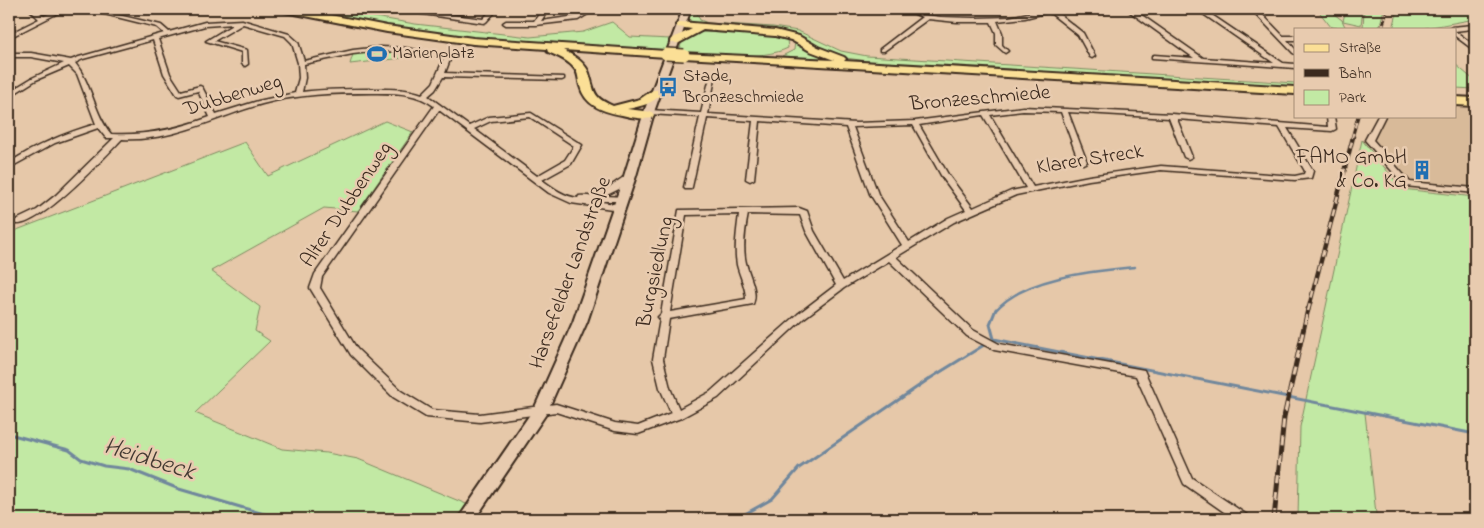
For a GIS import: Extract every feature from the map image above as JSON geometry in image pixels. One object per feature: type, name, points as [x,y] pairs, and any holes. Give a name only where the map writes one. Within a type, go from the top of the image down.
[{"type":"main road","points":[[285,9],[429,35],[536,46],[1294,91]]},
{"type":"main road","name":"Harsefelder Landstraße","points":[[466,519],[541,410],[580,322],[630,176],[649,112],[687,9]]},
{"type":"main road","points":[[680,27],[698,30],[728,30]]},
{"type":"main road","points":[[680,27],[766,32],[796,38],[830,56],[880,67]]},
{"type":"main road","points":[[675,40],[684,34],[698,30]]},
{"type":"main road","points":[[726,58],[769,55],[788,50],[791,42],[785,36]]},
{"type":"main road","points":[[536,46],[564,55],[572,60],[582,72],[589,95],[603,105],[618,111],[649,112]]},
{"type":"main road","points":[[582,72],[585,66],[595,58],[624,51]]},
{"type":"main road","points":[[622,108],[644,102],[657,92]]},
{"type":"main road","points":[[1456,101],[1475,102]]},
{"type":"main road","points":[[603,105],[649,112]]},
{"type":"street","points":[[32,9],[42,18]]},
{"type":"street","points":[[9,36],[42,18],[64,9]]},
{"type":"street","points":[[87,9],[159,26],[168,34]]},
{"type":"street","points":[[415,9],[416,11],[484,21],[495,9]]},
{"type":"street","points":[[456,17],[462,9]]},
{"type":"street","points":[[536,23],[546,9]]},
{"type":"street","points":[[506,23],[536,23],[578,18],[593,9]]},
{"type":"street","points":[[906,9],[926,17],[951,20],[993,20],[1051,9],[1081,34],[1092,56]]},
{"type":"street","points":[[1129,9],[1200,60]]},
{"type":"street","points":[[1199,9],[1280,64]]},
{"type":"street","points":[[1254,9],[1294,51]]},
{"type":"street","points":[[882,50],[926,17]]},
{"type":"street","points":[[993,20],[999,34],[999,45],[1005,50]]},
{"type":"street","points":[[242,22],[209,40],[245,50],[245,64]]},
{"type":"street","points":[[9,95],[34,79],[70,62],[206,24],[242,22],[287,34],[294,42],[301,63],[302,78],[298,95]]},
{"type":"street","points":[[1456,29],[1474,28]]},
{"type":"street","points":[[1456,35],[1475,49]]},
{"type":"street","points":[[155,38],[167,74],[179,94],[200,88],[214,118]]},
{"type":"street","points":[[1282,38],[1294,38]]},
{"type":"street","points":[[301,63],[374,50],[404,50],[448,57],[441,75],[424,96]]},
{"type":"street","points":[[9,55],[31,55],[70,62],[80,74],[100,125],[109,136],[119,138]]},
{"type":"street","points":[[1154,57],[1294,66]]},
{"type":"street","points":[[441,75],[562,78]]},
{"type":"street","points":[[688,187],[712,78]]},
{"type":"street","name":"Dubbenweg","points":[[119,138],[139,138],[167,134],[261,102],[298,95],[341,90],[409,92],[424,96],[552,191],[565,197],[591,204],[620,203]]},
{"type":"street","name":"Alter Dubbenweg","points":[[438,106],[318,276],[315,288],[354,352],[397,394],[430,414],[480,418],[541,410]]},
{"type":"street","name":"Bronzeschmiede","points":[[649,112],[849,124],[914,123],[985,112],[1023,109],[1064,110],[1172,116],[1332,129],[1331,118]]},
{"type":"street","points":[[1064,110],[1083,162]]},
{"type":"street","points":[[985,112],[1030,189]]},
{"type":"street","points":[[470,129],[489,119],[531,115],[578,144],[568,162],[536,180]]},
{"type":"street","points":[[1172,116],[1188,157]]},
{"type":"street","points":[[1381,118],[1369,140],[1408,184],[1475,191]]},
{"type":"street","points":[[750,179],[757,119]]},
{"type":"street","points":[[914,123],[946,177],[971,212]]},
{"type":"street","points":[[849,124],[874,194],[907,246]]},
{"type":"street","points":[[9,166],[23,156],[59,138],[100,125]]},
{"type":"street","name":"Klarer Streck","points":[[541,410],[556,408],[615,427],[638,430],[677,414],[714,395],[801,316],[841,286],[907,246],[971,212],[1014,193],[1162,168],[1295,178],[1308,176],[1310,173],[1282,125]]},
{"type":"street","points":[[19,222],[40,212],[59,197],[119,138]]},
{"type":"street","points":[[594,198],[605,194],[630,176]]},
{"type":"street","name":"Dubbenweg","points":[[565,197],[594,198],[620,203]]},
{"type":"street","points":[[663,317],[750,302],[751,296],[742,267],[740,246],[744,211]]},
{"type":"street","name":"Burgsiedlung","points":[[677,414],[665,388],[658,359],[663,317],[682,212],[799,211],[804,213],[810,230],[841,286]]},
{"type":"street","points":[[890,257],[970,333],[998,347],[1140,373],[1188,481],[1243,519]]},
{"type":"shaded area","points":[[1456,106],[1475,108],[1475,186],[1413,184],[1372,141],[1385,118],[1456,118]]},
{"type":"green space","points":[[297,9],[328,9],[415,24],[530,37],[583,32],[612,22],[630,37],[670,39],[666,52],[515,43],[429,33]]},
{"type":"green space","points":[[1317,9],[1338,9],[1334,14],[1342,20],[1346,28],[1331,27]]},
{"type":"green space","points":[[1346,9],[1363,9],[1361,25],[1343,21]]},
{"type":"green space","points":[[1364,9],[1384,9],[1379,28],[1363,28]]},
{"type":"green space","points":[[1398,9],[1475,9],[1475,19],[1426,28],[1393,28]]},
{"type":"green space","points":[[691,11],[696,11],[700,20],[708,23],[773,27],[798,31],[841,51],[867,56],[1294,83],[1294,89],[891,64],[845,58],[820,50],[797,37],[691,23],[689,17]]},
{"type":"green space","points":[[702,32],[772,35],[787,40],[788,48],[777,52],[750,56],[678,53],[684,36]]},
{"type":"green space","points":[[795,41],[831,59],[782,56],[794,50]]},
{"type":"green space","points":[[401,51],[411,54],[403,58],[350,64],[353,54]]},
{"type":"green space","points":[[1456,65],[1475,81],[1475,89],[1456,88]]},
{"type":"green space","points":[[385,121],[413,132],[358,211],[324,208],[211,271],[260,307],[255,331],[270,341],[195,413],[282,449],[327,453],[358,459],[471,506],[459,519],[9,519],[9,233],[245,142],[268,176]]},
{"type":"green space","points":[[1362,140],[1402,189],[1475,197],[1475,434],[1365,413],[1376,514],[1388,519],[1298,519],[1300,427]]},
{"type":"waterway","points":[[995,311],[1023,290],[1041,283],[1080,274],[1135,267]]},
{"type":"waterway","points":[[995,311],[990,324],[994,339],[1475,434]]},
{"type":"waterway","points":[[736,519],[772,499],[799,468],[929,379],[984,345]]},
{"type":"waterway","name":"Heidbeck","points":[[9,434],[69,450],[81,459],[104,466],[129,469],[179,489],[281,519]]},
{"type":"railway","points":[[1382,28],[1387,9]]},
{"type":"railway","points":[[1352,138],[1357,118]]},
{"type":"railway","points":[[1308,311],[1353,137]]},
{"type":"railway","points":[[1274,519],[1284,417],[1308,309]]},
{"type":"place","name":"Marienplatz","points":[[377,54]]},
{"type":"place","name":"Stade, Bronzeschmiede","points":[[668,87]]},
{"type":"place","name":"FAMO GmbH & Co. KG","points":[[1422,170]]}]
